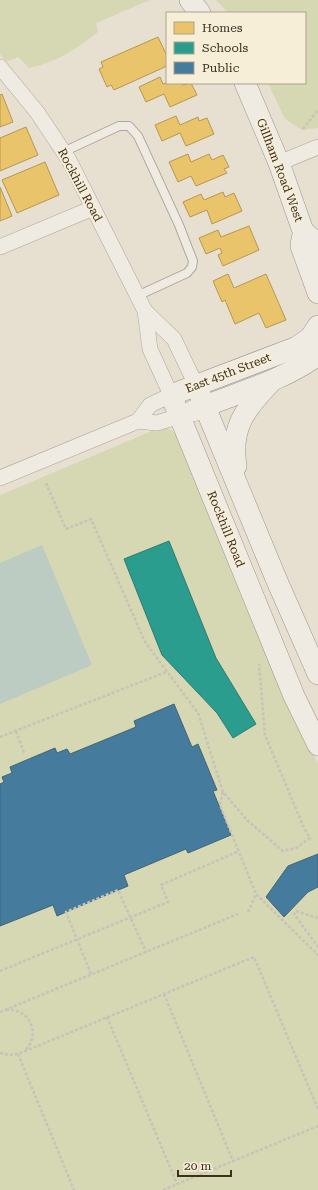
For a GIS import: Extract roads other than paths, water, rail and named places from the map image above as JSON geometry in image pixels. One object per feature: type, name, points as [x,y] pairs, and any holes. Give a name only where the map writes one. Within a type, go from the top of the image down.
[{"type":"main road","points":[[190,0],[199,12]]},
{"type":"main road","name":"Gillham Road West","points":[[246,84],[279,163],[303,230],[313,240],[318,254]]},
{"type":"main road","points":[[303,230],[301,246],[318,293]]},
{"type":"main road","name":"East 45th Street","points":[[171,395],[297,347],[310,338],[318,326]]},
{"type":"main road","points":[[238,484],[234,456],[235,432],[249,406],[273,380],[307,363],[318,355]]},
{"type":"main road","name":"East 45th Street","points":[[180,416],[273,380]]},
{"type":"main road","name":"Rockhill Road","points":[[196,385],[277,581],[318,674]]},
{"type":"main road","name":"Rockhill Road","points":[[171,395],[294,696],[318,745]]},
{"type":"street","name":"Rockhill Road","points":[[0,67],[36,112],[63,152],[145,311],[174,339],[196,385]]},
{"type":"street","points":[[279,163],[318,147]]},
{"type":"street","points":[[0,247],[93,208]]},
{"type":"street","name":"Rockhill Road","points":[[145,311],[150,349],[171,395]]},
{"type":"street","name":"East 45th Street","points":[[138,421],[150,405],[171,395]]},
{"type":"street","name":"East 45th Street","points":[[0,478],[138,421],[157,423],[180,416]]},
{"type":"lane","points":[[63,152],[119,126],[129,126],[138,136],[179,225],[193,261],[192,267],[187,273],[137,296]]}]
